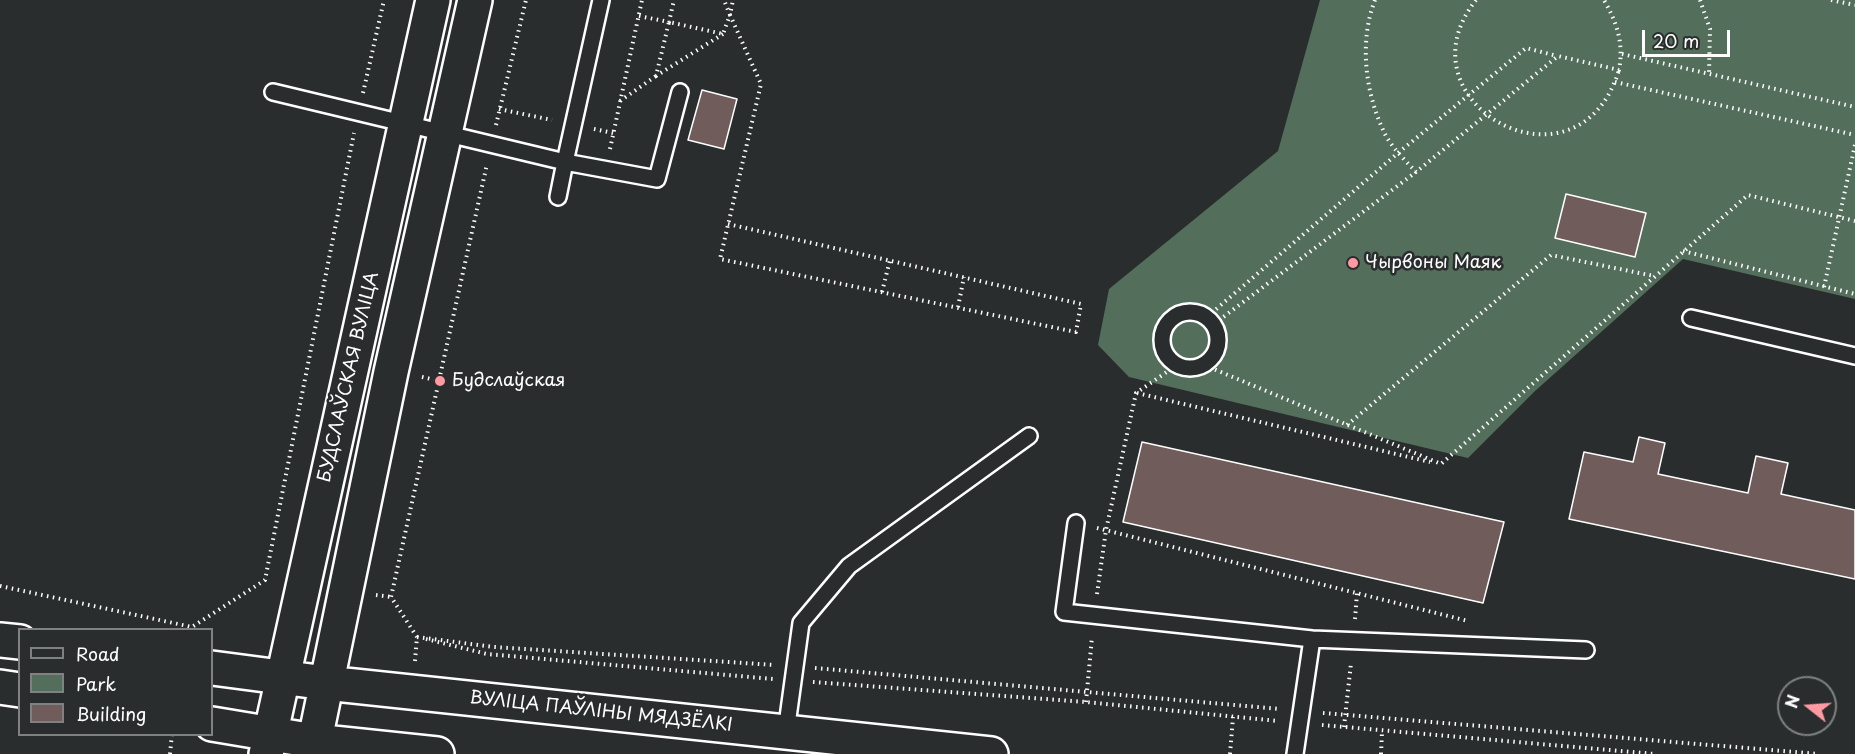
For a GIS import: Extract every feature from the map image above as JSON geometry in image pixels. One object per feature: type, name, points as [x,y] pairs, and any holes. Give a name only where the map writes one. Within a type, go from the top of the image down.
[{"type":"main road","name":"БУДСЛАЎСКАЯ ВУЛІЦА","points":[[268,744],[281,677],[433,0]]},
{"type":"main road","points":[[313,747],[444,132],[476,0]]},
{"type":"main road","points":[[0,640],[18,642]]},
{"type":"main road","name":"ВУЛІЦА ПАЎЛІНЫ МЯДЗЁЛКІ","points":[[213,668],[326,683],[991,754]]},
{"type":"main road","points":[[0,687],[18,690]]},
{"type":"main road","points":[[213,724],[268,744],[437,754]]},
{"type":"lane","points":[[558,196],[601,0]]},
{"type":"lane","points":[[273,92],[605,172],[657,179],[681,92]]},
{"type":"lane","points":[[1180,313],[1199,313],[1210,320],[1219,342],[1211,359],[1204,365],[1195,368],[1177,365],[1164,352],[1162,342],[1166,325],[1180,313]]},
{"type":"lane","points":[[1691,318],[1855,356]]},
{"type":"lane","points":[[786,732],[801,623],[849,566],[1029,436]]},
{"type":"lane","points":[[1076,523],[1064,612],[1312,639],[1586,650]]},
{"type":"lane","points":[[1295,754],[1312,639]]},
{"type":"path","points":[[0,586],[191,628],[265,580],[359,112],[384,0]]},
{"type":"path","points":[[413,691],[417,637],[391,597],[491,144],[526,0]]},
{"type":"path","points":[[605,172],[642,0]]},
{"type":"path","points":[[656,76],[674,0]]},
{"type":"path","points":[[724,0],[761,84],[728,224],[720,259],[1076,332],[1081,304],[728,224]]},
{"type":"path","points":[[620,101],[723,34],[733,0]]},
{"type":"path","points":[[1375,0],[1367,21],[1370,94],[1384,133],[1398,153],[1416,172]]},
{"type":"path","points":[[1476,0],[1466,12],[1456,59],[1458,78],[1468,96],[1485,115],[1504,126],[1552,134],[1578,127],[1593,116],[1615,82],[1622,54],[1618,24],[1604,0]]},
{"type":"path","points":[[1700,0],[1710,29],[1709,74]]},
{"type":"path","points":[[1831,0],[1855,5]]},
{"type":"path","points":[[639,16],[723,34]]},
{"type":"path","points":[[1210,320],[1398,153],[1526,48],[1618,70]]},
{"type":"path","points":[[1622,54],[1855,107]]},
{"type":"path","points":[[1210,320],[1416,172],[1558,56]]},
{"type":"path","points":[[1615,82],[1855,135]]},
{"type":"path","points":[[1824,287],[1855,145]]},
{"type":"path","points":[[1441,464],[1748,195],[1855,221]]},
{"type":"path","points":[[1683,251],[1855,294]]},
{"type":"path","points":[[1347,425],[1551,255],[1654,276]]},
{"type":"path","points":[[882,292],[890,260]]},
{"type":"path","points":[[958,307],[964,277]]},
{"type":"path","points":[[1086,702],[1094,616],[1106,530],[1136,393],[1177,365]]},
{"type":"path","points":[[1204,365],[1441,464]]},
{"type":"path","points":[[1136,393],[1441,464]]},
{"type":"path","points":[[1076,523],[1471,622]]},
{"type":"path","points":[[417,637],[487,654],[1086,692],[1301,717],[1819,754]]},
{"type":"path","points":[[417,637],[494,647],[793,673],[1233,717],[1301,717],[1382,732],[1655,754]]},
{"type":"path","points":[[1230,754],[1233,717]]},
{"type":"path","points":[[1381,754],[1382,732]]},
{"type":"path","points":[[170,754],[172,736]]},
{"type":"green space","points":[[1320,0],[1855,0],[1855,299],[1683,259],[1535,391],[1468,458],[1129,377],[1098,345],[1109,289],[1278,151]]},
{"type":"building","points":[[702,90],[737,99],[724,149],[688,140]]},
{"type":"building","points":[[1566,194],[1646,213],[1635,257],[1555,238]]},
{"type":"building","points":[[1639,437],[1665,443],[1658,474],[1748,493],[1756,456],[1788,463],[1781,494],[1855,510],[1855,579],[1569,519],[1584,452],[1633,462]]},
{"type":"building","points":[[1142,442],[1504,522],[1483,603],[1123,522]]},
{"type":"place","name":"Чырвоны Маяк","points":[[1353,263]]},
{"type":"place","name":"Будслаўская","points":[[440,381]]}]
